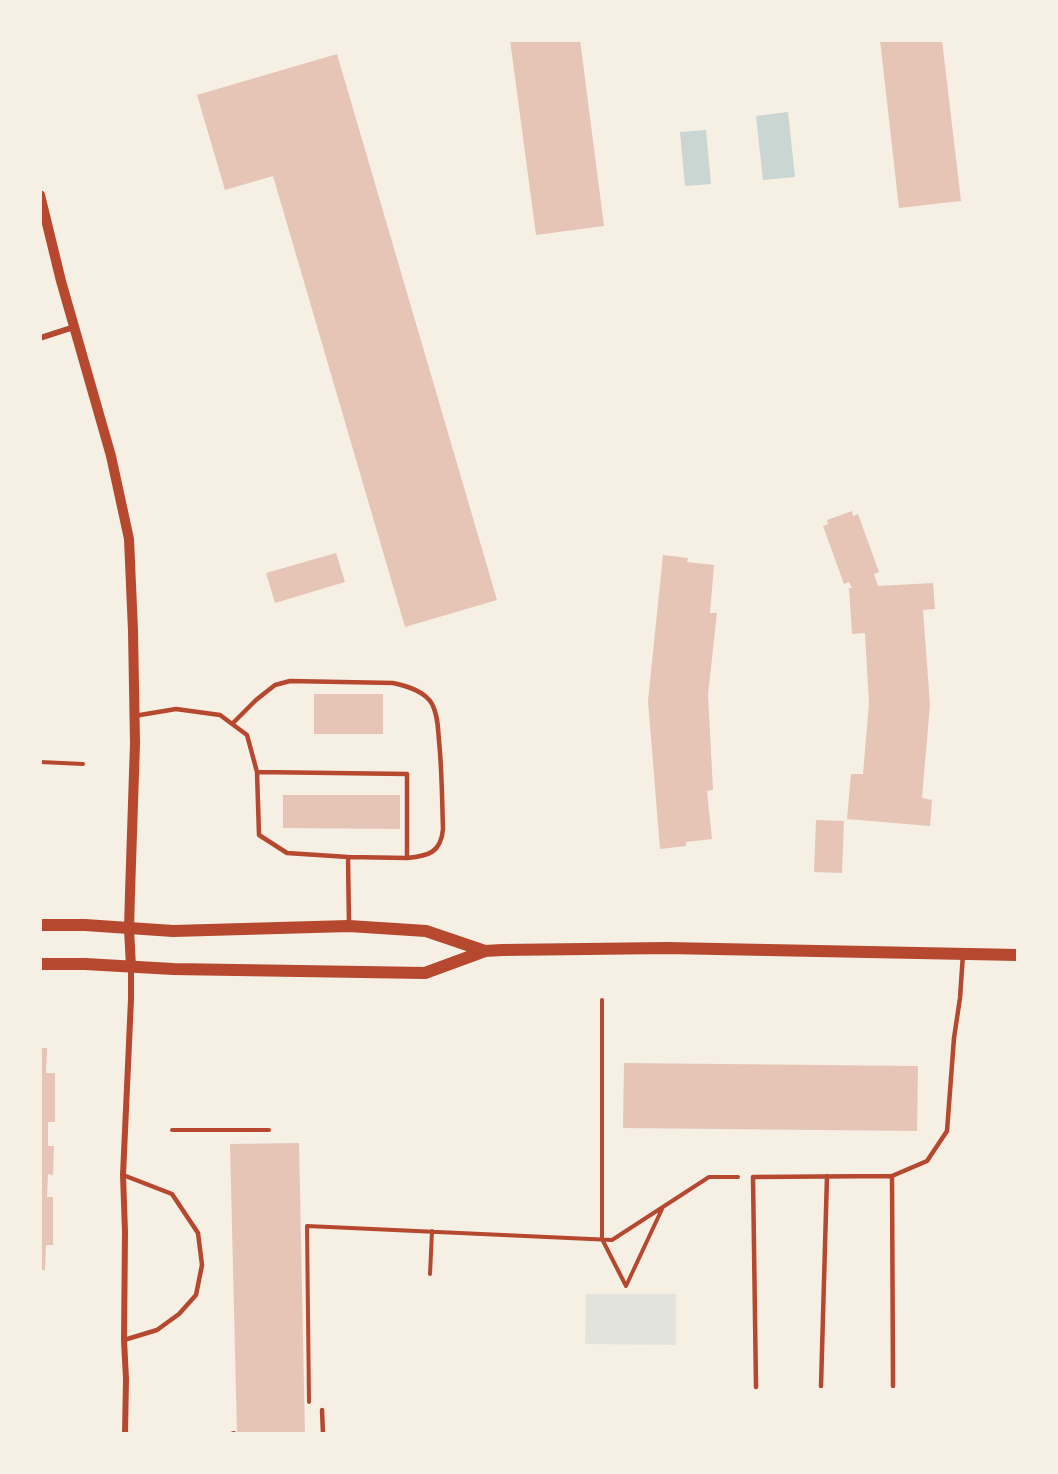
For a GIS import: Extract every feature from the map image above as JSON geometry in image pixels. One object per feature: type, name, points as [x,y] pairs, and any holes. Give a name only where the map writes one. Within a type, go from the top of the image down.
[{"type":"main road","points":[[40,925],[85,925],[173,931],[349,926],[426,931],[485,951]]},
{"type":"main road","points":[[40,964],[424,973],[485,951],[667,948],[1017,955]]},
{"type":"street","points":[[40,195],[61,281],[111,456],[129,539],[135,743],[129,928],[131,999],[123,1175],[125,1434]]},
{"type":"street","points":[[40,338],[74,327]]},
{"type":"lane","points":[[134,716],[176,709],[220,715],[231,724],[247,735],[257,771],[260,835],[287,854],[423,857],[440,844],[443,829],[438,724],[432,704],[421,693],[405,685],[393,683],[290,681],[275,685],[231,724]]},
{"type":"lane","points":[[257,771],[407,774],[407,858]]},
{"type":"lane","points":[[348,857],[349,926]]},
{"type":"lane","points":[[756,1387],[753,1177],[892,1176],[927,1161],[947,1131],[963,953]]},
{"type":"lane","points":[[123,1175],[172,1194],[198,1233],[202,1265],[196,1295],[179,1314],[157,1330],[124,1340]]},
{"type":"lane","points":[[821,1386],[826,1176]]},
{"type":"lane","points":[[892,1176],[893,1386]]},
{"type":"lane","points":[[322,1410],[323,1434]]},
{"type":"path","points":[[40,762],[83,764]]},
{"type":"path","points":[[602,1000],[602,1239],[626,1286],[663,1207]]},
{"type":"path","points":[[172,1131],[269,1130]]},
{"type":"path","points":[[309,1410],[307,1226],[612,1240],[709,1177],[753,1177]]},
{"type":"path","points":[[430,1274],[432,1231]]},
{"type":"shaded area","points":[[788,112],[795,177],[763,180],[756,116]]},
{"type":"shaded area","points":[[706,130],[711,184],[685,186],[680,132]]},
{"type":"shaded area","points":[[586,1294],[676,1294],[676,1345],[585,1344]]},
{"type":"building","points":[[510,40],[580,40],[604,226],[536,235]]},
{"type":"building","points":[[880,40],[942,40],[961,201],[899,208]]},
{"type":"building","points":[[337,54],[497,600],[405,627],[273,176],[225,190],[197,95]]},
{"type":"building","points":[[852,511],[853,516],[858,514],[879,572],[874,574],[878,586],[933,583],[935,609],[923,610],[930,705],[922,798],[932,800],[930,826],[847,819],[851,774],[863,774],[869,703],[865,633],[852,634],[849,588],[852,588],[849,582],[844,584],[823,526],[828,524],[827,520]]},
{"type":"building","points":[[336,553],[345,582],[275,603],[266,573]]},
{"type":"building","points":[[663,555],[688,558],[687,562],[714,565],[710,613],[717,613],[708,695],[713,790],[707,791],[712,839],[686,842],[686,846],[660,849],[648,701]]},
{"type":"building","points":[[314,694],[383,694],[383,734],[314,734]]},
{"type":"building","points":[[283,795],[400,795],[400,829],[283,828]]},
{"type":"building","points":[[816,820],[844,821],[842,873],[814,872]]},
{"type":"building","points":[[40,1048],[47,1048],[46,1073],[55,1073],[55,1122],[48,1122],[48,1146],[54,1146],[53,1175],[48,1174],[47,1197],[53,1197],[53,1245],[46,1245],[45,1270],[40,1270]]},
{"type":"building","points":[[624,1063],[918,1066],[917,1131],[623,1128]]},
{"type":"building","points":[[299,1143],[305,1434],[237,1434],[230,1144]]}]
